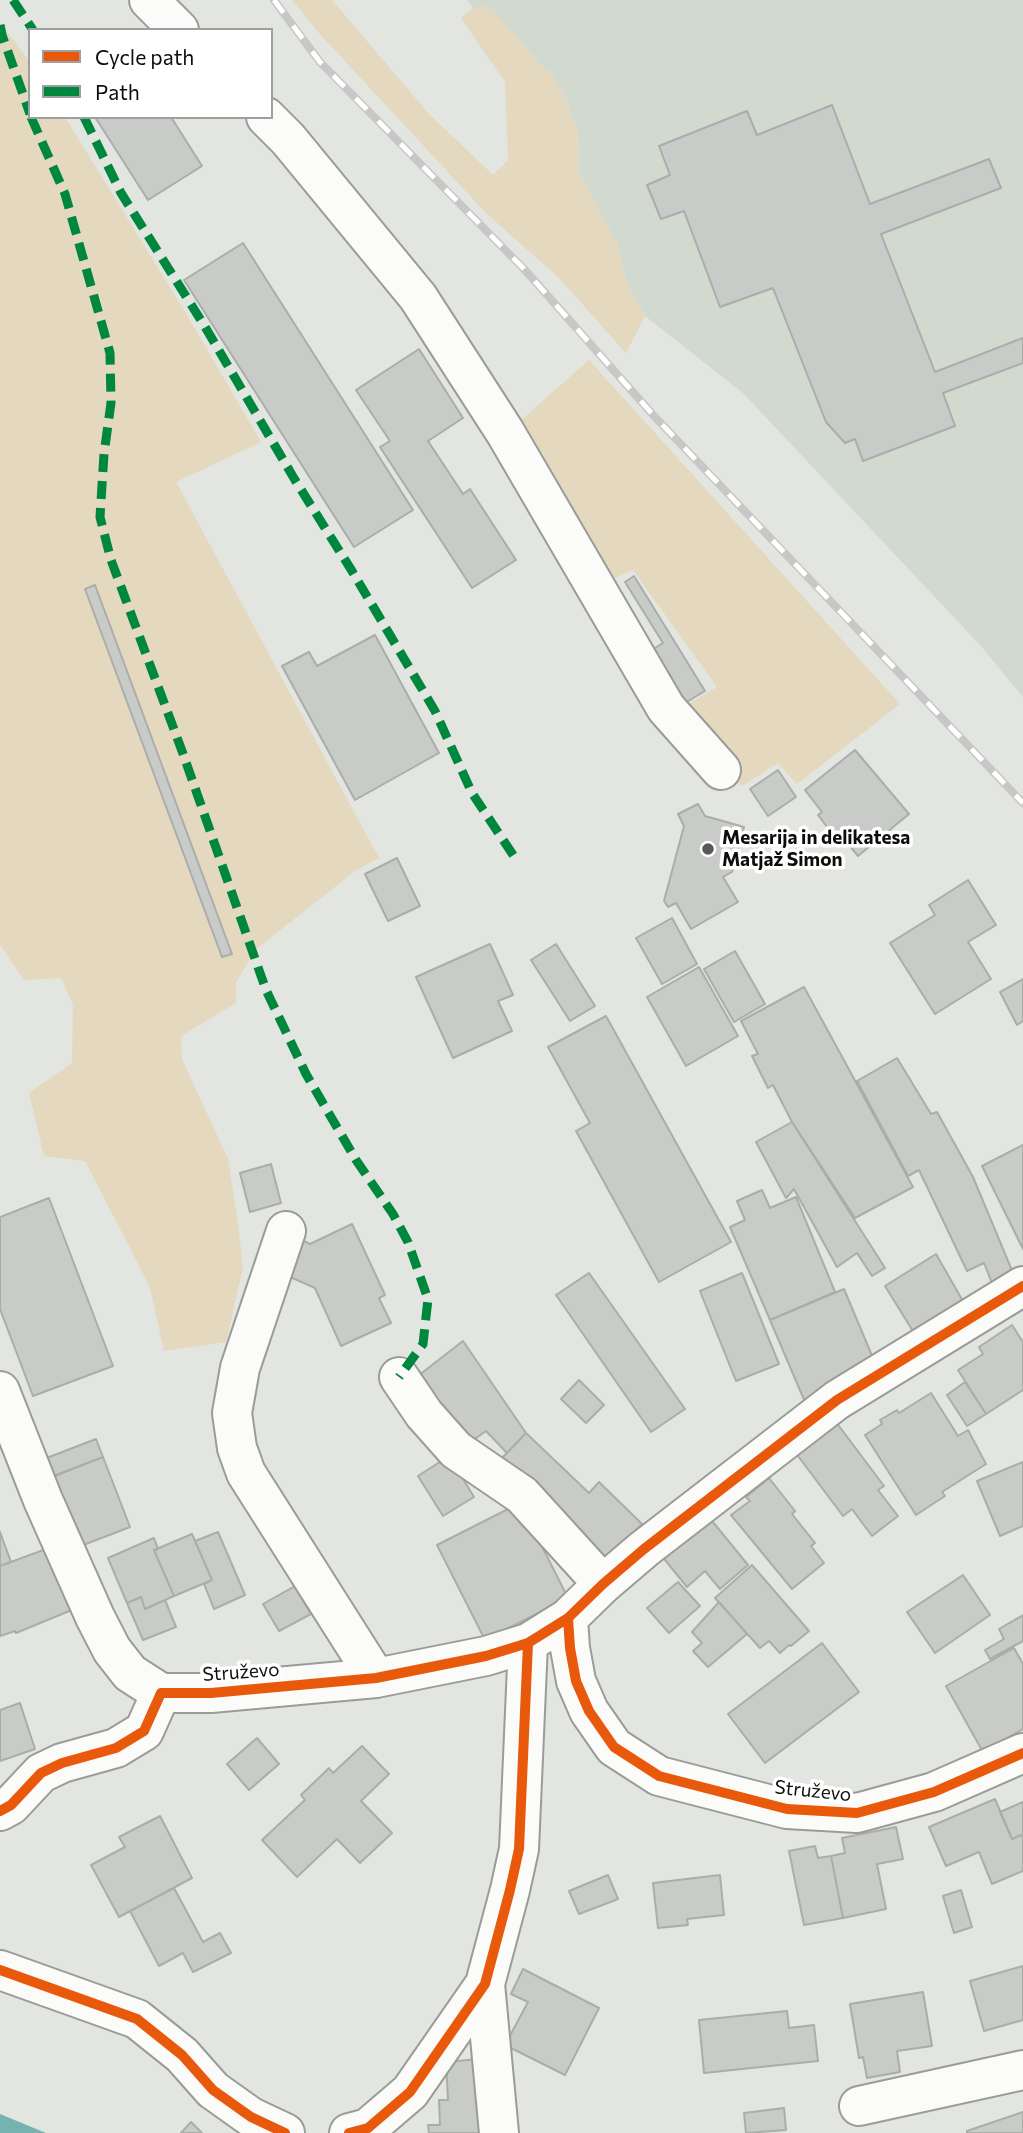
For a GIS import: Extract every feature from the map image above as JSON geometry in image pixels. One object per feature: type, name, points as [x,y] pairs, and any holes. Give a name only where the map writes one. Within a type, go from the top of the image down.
[{"type":"street","points":[[149,0],[177,28]]},
{"type":"street","points":[[268,119],[288,139],[418,297],[505,432],[666,708],[721,770]]},
{"type":"street","points":[[286,1231],[240,1367],[232,1413],[237,1448],[246,1473],[376,1678]]},
{"type":"street","name":"Struževo","points":[[162,1693],[211,1693],[376,1678],[486,1656],[528,1643],[568,1618],[644,1549],[837,1400],[1023,1286]]},
{"type":"street","points":[[399,1377],[424,1414],[456,1450],[522,1495],[603,1584]]},
{"type":"street","points":[[0,1391],[71,1563],[112,1650],[130,1673],[162,1693],[144,1731],[116,1748],[62,1763],[41,1773],[11,1805],[0,1811]]},
{"type":"street","name":"Struževo","points":[[568,1618],[576,1681],[589,1712],[614,1747],[659,1776],[787,1810],[858,1813],[934,1792],[1023,1753]]},
{"type":"street","points":[[349,2133],[368,2128],[410,2092],[485,1984],[519,1849],[528,1643]]},
{"type":"street","points":[[0,1970],[137,2019],[182,2055],[213,2090],[251,2117],[285,2133]]},
{"type":"street","points":[[485,1984],[499,2133]]},
{"type":"street","points":[[859,2106],[1023,2070]]},
{"type":"shaded area","points":[[292,0],[332,0],[429,114],[493,175],[508,160],[505,82],[461,18],[473,8],[490,7],[543,68],[551,72],[566,99],[578,135],[579,173],[617,244],[626,282],[645,316],[626,353],[559,278],[485,212],[318,32]]},
{"type":"shaded area","points":[[467,0],[1023,0],[1023,697],[980,645],[743,393],[645,316],[626,282],[617,244],[579,172],[578,135],[566,99],[551,72],[543,68],[490,7],[473,8]]},
{"type":"shaded area","points":[[0,26],[3,26],[28,59],[28,119],[66,119],[187,315],[261,442],[176,482],[379,858],[355,871],[255,950],[236,983],[236,1003],[181,1036],[182,1059],[228,1159],[238,1223],[243,1268],[226,1342],[164,1351],[150,1287],[85,1161],[44,1156],[29,1093],[72,1063],[73,1005],[61,978],[24,980],[0,945]]},
{"type":"shaded area","points":[[589,360],[900,704],[797,784],[778,763],[742,786],[677,711],[717,687],[633,570],[604,583],[511,429]]},
{"type":"water","points":[[0,2114],[46,2133],[0,2133]]},
{"type":"building","points":[[832,105],[870,204],[989,159],[1001,188],[881,234],[935,372],[1023,338],[1023,363],[943,393],[955,426],[863,461],[855,439],[845,443],[826,422],[773,288],[720,307],[684,211],[661,219],[647,185],[670,175],[659,146],[747,111],[757,135]]},
{"type":"building","points":[[96,119],[172,119],[202,166],[148,200]]},
{"type":"building","points":[[243,243],[413,510],[354,547],[184,280]]},
{"type":"building","points":[[419,349],[463,418],[428,441],[463,494],[470,489],[516,560],[472,588],[380,447],[390,441],[356,390]]},
{"type":"building","points":[[634,576],[705,691],[675,709],[642,656],[663,643],[625,582]]},
{"type":"building","points":[[95,585],[232,954],[222,957],[85,589]]},
{"type":"building","points":[[375,635],[439,753],[355,800],[282,666],[309,652],[317,666]]},
{"type":"building","points":[[855,750],[909,814],[858,856],[841,835],[837,840],[818,815],[822,812],[805,790]]},
{"type":"building","points":[[778,770],[796,797],[768,816],[750,789]]},
{"type":"building","name":"Mesarija in delikatesa Matjaž Simon","points":[[698,804],[705,816],[744,827],[732,872],[723,877],[738,902],[691,929],[676,903],[668,907],[664,901],[684,826],[678,814]]},
{"type":"building","points":[[397,858],[420,906],[388,921],[365,874]]},
{"type":"building","points":[[968,880],[996,925],[968,942],[991,979],[935,1014],[890,943],[935,915],[929,905]]},
{"type":"building","points":[[672,918],[697,964],[662,984],[636,938]]},
{"type":"building","points":[[490,944],[513,995],[498,1001],[512,1031],[453,1058],[416,977]]},
{"type":"building","points":[[556,944],[595,1006],[570,1021],[531,960]]},
{"type":"building","points":[[735,951],[765,1004],[734,1022],[704,969]]},
{"type":"building","points":[[699,967],[738,1036],[686,1066],[647,997]]},
{"type":"building","points":[[1023,979],[1023,1021],[1017,1025],[1000,992]]},
{"type":"building","points":[[804,987],[913,1187],[855,1218],[792,1122],[773,1085],[768,1088],[752,1056],[758,1054],[741,1021]]},
{"type":"building","points":[[606,1016],[731,1242],[659,1282],[576,1131],[590,1123],[548,1047]]},
{"type":"building","points":[[897,1058],[931,1114],[937,1112],[973,1177],[1013,1273],[992,1283],[984,1263],[967,1271],[919,1170],[908,1176],[857,1081]]},
{"type":"building","points":[[792,1122],[885,1268],[872,1276],[857,1253],[837,1267],[794,1189],[786,1198],[756,1142]]},
{"type":"building","points":[[1023,1145],[1023,1249],[982,1166]]},
{"type":"building","points":[[271,1164],[281,1203],[250,1212],[240,1173]]},
{"type":"building","points":[[762,1190],[770,1208],[796,1197],[835,1292],[770,1320],[730,1227],[745,1220],[737,1201]]},
{"type":"building","points":[[49,1198],[113,1366],[33,1396],[0,1309],[0,1217]]},
{"type":"building","points":[[352,1224],[385,1295],[379,1298],[391,1323],[341,1346],[315,1288],[279,1272],[296,1237],[310,1244]]},
{"type":"building","points":[[936,1254],[968,1310],[919,1341],[885,1286]]},
{"type":"building","points":[[589,1273],[685,1409],[651,1432],[556,1295]]},
{"type":"building","points":[[742,1273],[779,1364],[736,1381],[700,1291]]},
{"type":"building","points":[[844,1289],[878,1370],[805,1402],[770,1320]]},
{"type":"building","points":[[1012,1325],[1023,1342],[1023,1390],[986,1414],[958,1370],[983,1354],[979,1347]]},
{"type":"building","points":[[463,1341],[526,1433],[507,1453],[486,1431],[462,1448],[414,1379]]},
{"type":"building","points":[[579,1380],[604,1405],[586,1423],[561,1399]]},
{"type":"building","points":[[965,1382],[986,1414],[967,1426],[947,1395]]},
{"type":"building","points":[[931,1393],[958,1436],[968,1430],[986,1464],[942,1492],[945,1496],[916,1515],[865,1435],[882,1424],[880,1420],[897,1410],[899,1413]]},
{"type":"building","points":[[836,1422],[884,1486],[878,1490],[898,1516],[872,1536],[852,1509],[843,1516],[795,1452]]},
{"type":"building","points":[[526,1433],[589,1493],[599,1482],[642,1524],[603,1563],[500,1460]]},
{"type":"building","points":[[96,1439],[103,1457],[51,1477],[44,1459]]},
{"type":"building","points":[[449,1456],[474,1497],[443,1516],[418,1476]]},
{"type":"building","points":[[103,1457],[130,1527],[73,1549],[47,1479]]},
{"type":"building","points":[[1023,1462],[1023,1526],[1000,1536],[977,1481]]},
{"type":"building","points":[[769,1478],[795,1511],[792,1514],[815,1543],[811,1546],[824,1563],[792,1589],[731,1515],[750,1501],[746,1497]]},
{"type":"building","points":[[520,1503],[568,1598],[485,1640],[437,1545]]},
{"type":"building","points":[[708,1516],[748,1565],[720,1589],[705,1571],[687,1587],[661,1555]]},
{"type":"building","points":[[0,1532],[11,1562],[0,1566]]},
{"type":"building","points":[[218,1532],[245,1595],[214,1609],[204,1584],[212,1580],[195,1541]]},
{"type":"building","points":[[192,1534],[212,1580],[174,1596],[154,1550]]},
{"type":"building","points":[[154,1538],[158,1549],[154,1550],[174,1596],[145,1609],[141,1597],[127,1603],[108,1558]]},
{"type":"building","points":[[54,1546],[79,1607],[16,1633],[15,1631],[0,1636],[0,1566]]},
{"type":"building","points":[[752,1565],[809,1631],[780,1653],[769,1641],[760,1648],[715,1598]]},
{"type":"building","points":[[963,1575],[990,1615],[935,1653],[907,1612]]},
{"type":"building","points":[[678,1582],[700,1606],[669,1633],[647,1608]]},
{"type":"building","points":[[295,1586],[311,1614],[279,1631],[263,1604]]},
{"type":"building","points":[[141,1597],[145,1609],[165,1600],[176,1627],[143,1640],[127,1603]]},
{"type":"building","points":[[719,1602],[747,1634],[708,1667],[693,1651],[702,1643],[692,1632]]},
{"type":"building","points":[[1023,1615],[1023,1641],[990,1659],[985,1650],[1004,1639],[999,1629]]},
{"type":"building","points":[[822,1643],[859,1692],[765,1763],[728,1714]]},
{"type":"building","points":[[1014,1648],[1023,1664],[1023,1729],[983,1752],[946,1686]]},
{"type":"building","points":[[20,1703],[35,1749],[0,1761],[0,1710]]},
{"type":"building","points":[[257,1738],[279,1764],[249,1790],[227,1764]]},
{"type":"building","points":[[362,1746],[389,1774],[361,1801],[392,1833],[360,1863],[337,1839],[297,1877],[262,1840],[305,1800],[301,1795],[329,1768],[333,1773]]},
{"type":"building","points":[[995,1799],[1012,1839],[1021,1835],[1023,1838],[1023,1871],[992,1884],[979,1852],[946,1866],[929,1827]]},
{"type":"building","points":[[1023,1802],[1023,1838],[1021,1835],[1012,1839],[1000,1812]]},
{"type":"building","points":[[160,1816],[192,1878],[119,1917],[91,1865],[125,1847],[119,1837]]},
{"type":"building","points":[[896,1827],[903,1859],[877,1864],[886,1909],[843,1918],[831,1856],[845,1853],[842,1838]]},
{"type":"building","points":[[815,1846],[818,1858],[831,1856],[843,1918],[804,1925],[789,1851]]},
{"type":"building","points":[[608,1875],[618,1899],[579,1914],[569,1891]]},
{"type":"building","points":[[720,1875],[724,1915],[687,1919],[688,1925],[658,1928],[653,1883]]},
{"type":"building","points":[[174,1888],[203,1942],[220,1933],[231,1953],[193,1972],[183,1953],[159,1966],[130,1911]]},
{"type":"building","points":[[961,1890],[972,1927],[954,1933],[943,1896]]},
{"type":"building","points":[[1023,1966],[1023,2020],[984,2031],[970,1981]]},
{"type":"building","points":[[523,1969],[599,2008],[565,2075],[505,2045],[528,2002],[511,1994]]},
{"type":"building","points":[[923,1992],[932,2046],[897,2051],[900,2072],[867,2078],[863,2057],[859,2058],[850,2004]]},
{"type":"building","points":[[787,2011],[789,2028],[814,2025],[818,2061],[704,2073],[699,2020]]},
{"type":"building","points":[[479,2059],[484,2133],[429,2133],[428,2125],[440,2125],[439,2100],[448,2100],[446,2062]]},
{"type":"building","points":[[784,2108],[786,2130],[746,2133],[744,2113]]},
{"type":"building","points":[[1023,2112],[1023,2133],[967,2133],[967,2131]]},
{"type":"building","points":[[191,2122],[202,2133],[181,2133]]},
{"type":"railway","points":[[274,0],[320,62],[525,270],[654,416],[1023,803]]},
{"type":"marked path","points":[[13,0],[32,28]]},
{"type":"marked path","points":[[0,25],[28,108]]},
{"type":"marked path","points":[[32,119],[65,194],[110,353],[111,403],[100,517],[111,560],[266,990],[306,1074],[408,1242],[428,1299],[423,1344],[399,1377]]},
{"type":"marked path","points":[[85,119],[121,193],[204,325],[435,711],[472,793],[517,861]]},
{"type":"cycle path","points":[[349,2133],[368,2128],[410,2092],[485,1984],[519,1849],[528,1643],[568,1618],[644,1549],[837,1400],[1023,1286]]},
{"type":"cycle path","points":[[568,1618],[576,1681],[589,1711],[614,1747],[659,1776],[787,1809],[857,1813],[934,1792],[1023,1753]]},
{"type":"cycle path","points":[[0,1811],[11,1805],[41,1773],[62,1763],[116,1748],[144,1731],[161,1693],[211,1693],[376,1678],[486,1656],[528,1643]]},
{"type":"cycle path","points":[[0,1970],[137,2019],[182,2055],[213,2090],[251,2117],[285,2133]]},
{"type":"place","name":"Mesarija in delikatesa Matjaž Simon","points":[[708,849]]}]
